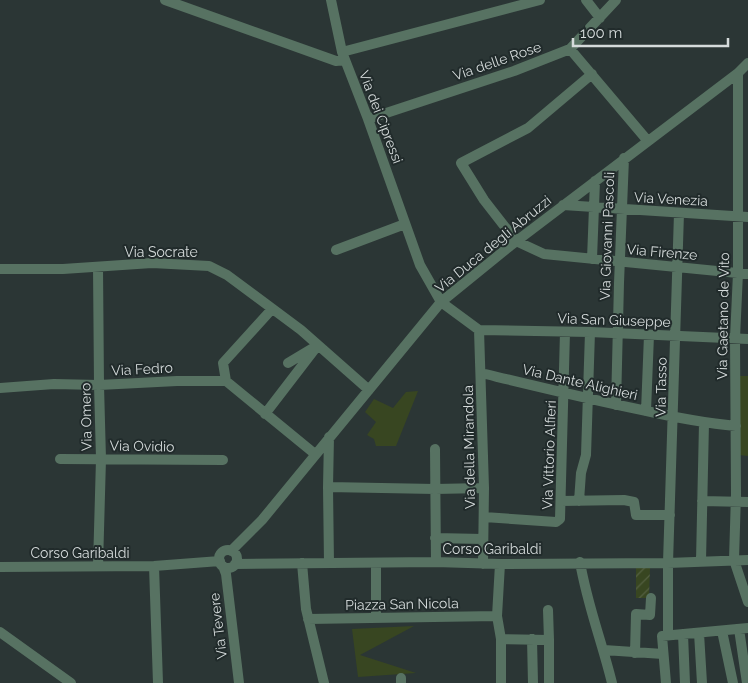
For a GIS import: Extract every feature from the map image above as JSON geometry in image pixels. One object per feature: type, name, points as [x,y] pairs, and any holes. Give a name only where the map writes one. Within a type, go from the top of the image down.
[{"type":"street","name":"Via dei Cipressi","points":[[166,0],[336,61],[343,56],[368,119],[420,264],[441,302]]},
{"type":"street","points":[[331,0],[343,56],[540,0]]},
{"type":"street","points":[[586,0],[600,18]]},
{"type":"street","name":"Via delle Rose","points":[[368,119],[514,71],[570,49],[616,0]]},
{"type":"street","points":[[570,49],[647,140]]},
{"type":"street","name":"Via Duca degli Abruzzi","points":[[231,551],[262,520],[441,302],[516,241],[738,73],[748,63]]},
{"type":"street","name":"Via Gaetano de Vito","points":[[734,560],[736,502],[735,338],[743,274],[738,73]]},
{"type":"street","points":[[516,241],[484,200],[461,163],[528,128],[592,74]]},
{"type":"street","name":"Via Giovanni Pascoli","points":[[616,405],[624,158]]},
{"type":"street","points":[[592,259],[595,181]]},
{"type":"street","name":"Via Venezia","points":[[563,205],[743,217]]},
{"type":"street","name":"Via Tasso","points":[[663,654],[662,636],[668,635],[668,562],[679,213]]},
{"type":"street","points":[[336,250],[405,224]]},
{"type":"street","name":"Via Firenze","points":[[516,241],[544,254],[743,274]]},
{"type":"street","name":"Via Socrate","points":[[0,269],[98,267],[152,263],[209,266],[227,276],[272,309],[318,345],[369,390]]},
{"type":"street","name":"Via Omero","points":[[98,267],[98,385],[101,459],[98,566]]},
{"type":"street","points":[[441,302],[479,330]]},
{"type":"street","points":[[272,309],[223,363],[226,381],[315,454]]},
{"type":"street","name":"Via San Giuseppe","points":[[479,330],[590,332],[748,339]]},
{"type":"street","name":"Via della Mirandola","points":[[479,330],[484,488],[483,564]]},
{"type":"street","name":"Via Vittorio Alfieri","points":[[484,517],[556,522],[560,519],[565,332]]},
{"type":"street","points":[[579,500],[581,473],[586,455],[590,332]]},
{"type":"street","points":[[646,411],[649,335]]},
{"type":"street","points":[[288,363],[318,345]]},
{"type":"street","points":[[265,414],[318,345]]},
{"type":"street","name":"Via Dante Alighieri","points":[[481,373],[616,405],[704,423],[736,426]]},
{"type":"street","name":"Via Fedro","points":[[0,388],[54,384],[98,385],[177,380],[226,381]]},
{"type":"street","points":[[701,561],[704,423]]},
{"type":"street","points":[[329,563],[328,487],[330,437]]},
{"type":"street","points":[[435,449],[436,562]]},
{"type":"street","name":"Via Ovidio","points":[[60,458],[223,460]]},
{"type":"street","points":[[328,487],[484,488]]},
{"type":"street","points":[[561,501],[624,500],[634,502],[636,515],[670,514]]},
{"type":"street","points":[[702,501],[748,502]]},
{"type":"street","points":[[435,538],[483,539]]},
{"type":"street","points":[[226,551],[231,551],[236,556],[235,564],[228,568],[221,564],[222,554],[226,551]]},
{"type":"street","points":[[734,560],[748,602]]},
{"type":"street","name":"Corso Garibaldi","points":[[235,564],[436,562],[500,564],[748,560]]},
{"type":"street","points":[[580,562],[592,616],[604,650],[612,683]]},
{"type":"street","points":[[302,563],[304,600],[324,683]]},
{"type":"street","points":[[376,563],[376,618]]},
{"type":"street","name":"Corso Garibaldi","points":[[0,567],[221,564]]},
{"type":"street","name":"Via Tevere","points":[[221,564],[226,574],[239,683]]},
{"type":"street","points":[[500,564],[497,616],[501,639],[501,683]]},
{"type":"street","points":[[154,566],[158,683]]},
{"type":"street","points":[[635,652],[636,614],[650,615],[651,598]]},
{"type":"street","points":[[548,610],[549,683]]},
{"type":"street","name":"Piazza San Nicola","points":[[308,619],[497,616]]},
{"type":"street","points":[[668,635],[744,628],[746,683]]},
{"type":"street","points":[[722,631],[733,683]]},
{"type":"street","points":[[0,632],[70,683]]},
{"type":"street","points":[[699,633],[702,683]]},
{"type":"street","points":[[682,634],[685,683]]},
{"type":"street","points":[[501,639],[549,640]]},
{"type":"street","points":[[532,639],[533,683]]},
{"type":"street","points":[[604,650],[663,654],[666,683]]},
{"type":"green space","points":[[739,376],[748,376],[748,456],[739,455]]},
{"type":"green space","points":[[418,391],[396,446],[376,446],[374,439],[367,435],[376,422],[365,412],[374,399],[393,408],[406,392]]},
{"type":"green space","points":[[636,568],[650,568],[649,598],[636,598]]},
{"type":"green space","points":[[414,626],[360,655],[416,673],[358,677],[352,629]]}]
